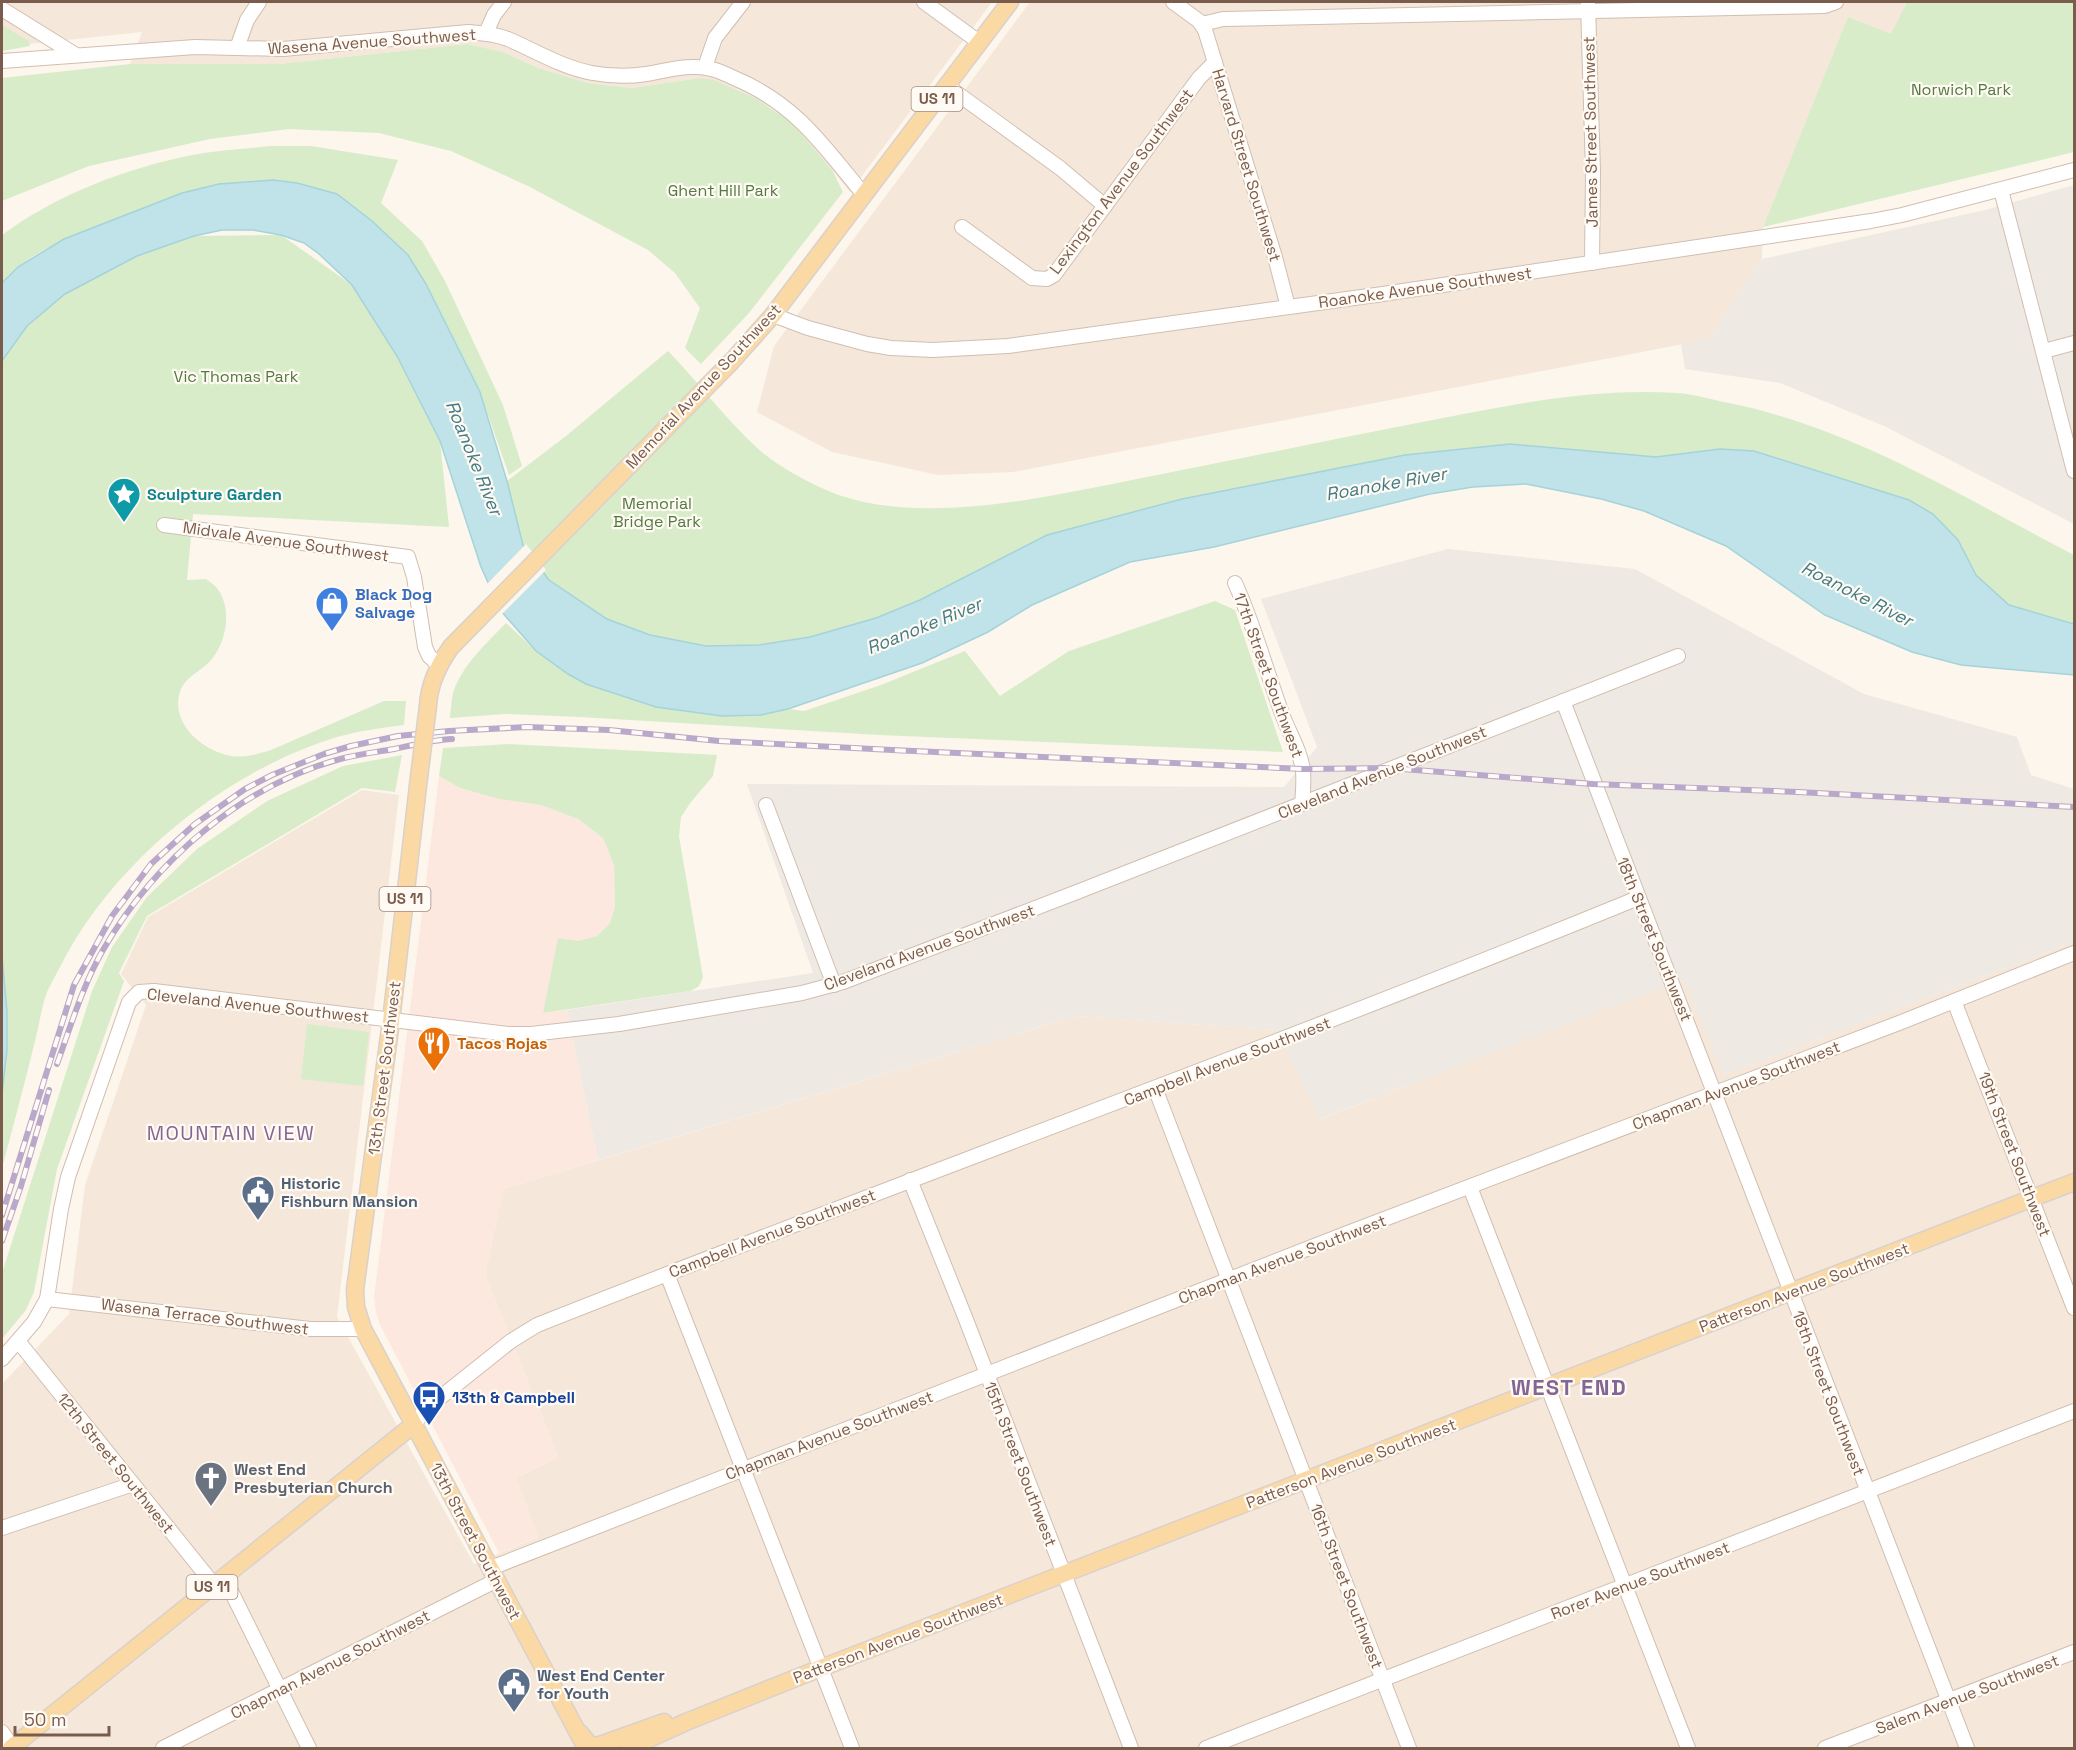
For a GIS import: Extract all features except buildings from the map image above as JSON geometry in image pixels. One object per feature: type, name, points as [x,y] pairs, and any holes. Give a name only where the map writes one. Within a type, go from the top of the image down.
[{"type":"main road","name":"Memorial Avenue Southwest","points":[[440,666],[451,647],[465,632],[732,361],[773,315],[1010,2]]},
{"type":"main road","name":"13th Street Southwest","points":[[440,666],[432,684],[428,706],[391,1021],[355,1290],[356,1307],[363,1329],[586,1749]]},
{"type":"main road","name":"Patterson Avenue Southwest","points":[[629,1749],[686,1722],[821,1668],[2074,1182]]},
{"type":"main road","name":"Campbell Avenue Southwest","points":[[12,1748],[413,1425]]},
{"type":"main road","points":[[574,1726],[589,1744],[597,1746],[660,1722],[686,1722]]},
{"type":"street","points":[[237,48],[247,20],[258,2]]},
{"type":"street","points":[[486,33],[494,15],[504,2]]},
{"type":"street","points":[[705,67],[715,38],[742,2]]},
{"type":"street","points":[[924,2],[979,42]]},
{"type":"street","points":[[1173,2],[1202,24],[1223,19],[1588,6],[1825,6],[1835,2]]},
{"type":"street","name":"James Street Southwest","points":[[1588,6],[1593,172],[1592,263]]},
{"type":"street","points":[[2,9],[76,55]]},
{"type":"street","name":"Harvard Street Southwest","points":[[1202,24],[1275,257],[1288,307]]},
{"type":"street","name":"Wasena Avenue Southwest","points":[[2,61],[174,48],[284,48],[468,32],[486,33],[506,38],[561,65],[594,74],[621,76],[705,67],[743,81],[792,111],[864,195]]},
{"type":"street","name":"Lexington Avenue Southwest","points":[[962,227],[1032,278],[1040,280],[1054,275],[1199,78],[1215,62]]},
{"type":"street","points":[[947,86],[1060,168],[1105,206]]},
{"type":"street","name":"Roanoke Avenue Southwest","points":[[773,315],[808,328],[867,344],[933,350],[1008,346],[1871,221],[2074,170]]},
{"type":"street","points":[[2001,190],[2074,471]]},
{"type":"street","points":[[2044,351],[2074,343]]},
{"type":"street","name":"Midvale Avenue Southwest","points":[[164,525],[408,558],[414,577],[425,647],[429,656],[440,666]]},
{"type":"street","name":"17th Street Southwest","points":[[1235,583],[1298,750],[1303,770],[1302,804]]},
{"type":"street","name":"Cleveland Avenue Southwest","points":[[47,1299],[60,1209],[68,1177],[129,1002],[139,992],[154,991],[469,1030],[531,1034],[625,1023],[802,993],[834,984],[1302,804],[1678,656]]},
{"type":"street","name":"18th Street Southwest","points":[[1563,701],[1967,1749]]},
{"type":"street","points":[[766,805],[834,984]]},
{"type":"street","name":"Campbell Avenue Southwest","points":[[413,1425],[427,1408],[520,1334],[537,1325],[1423,985],[1638,898]]},
{"type":"street","name":"Chapman Avenue Southwest","points":[[163,1749],[494,1574],[744,1468],[2074,953]]},
{"type":"street","name":"19th Street Southwest","points":[[1954,1001],[2074,1308]]},
{"type":"street","name":"16th Street Southwest","points":[[1155,1088],[1409,1749]]},
{"type":"street","name":"15th Street Southwest","points":[[910,1180],[1131,1749]]},
{"type":"street","points":[[1470,1187],[1688,1749]]},
{"type":"street","points":[[667,1274],[852,1749]]},
{"type":"street","points":[[2,1359],[42,1310],[47,1299]]},
{"type":"street","name":"Wasena Terrace Southwest","points":[[47,1299],[317,1329],[363,1329]]},
{"type":"street","name":"12th Street Southwest","points":[[18,1341],[133,1484],[219,1581],[279,1689],[309,1749]]},
{"type":"street","name":"Rorer Avenue Southwest","points":[[1206,1749],[2074,1411]]},
{"type":"street","points":[[2,1528],[133,1484]]},
{"type":"street","name":"Salem Avenue Southwest","points":[[1825,1749],[2074,1652]]},
{"type":"street","points":[[2,1732],[12,1748]]},
{"type":"shaded area","points":[[2,2],[992,2],[850,192],[804,137],[773,109],[738,90],[699,78],[632,88],[588,83],[538,68],[503,52],[467,44],[279,64],[130,64],[142,32],[2,47]]},
{"type":"shaded area","points":[[1030,2],[1907,2],[1892,35],[1848,18],[1763,227],[1762,259],[1710,339],[1013,472],[938,475],[832,452],[757,412],[774,346]]},
{"type":"shaded area","points":[[2074,185],[2074,524],[1884,426],[1780,383],[1685,369],[1681,344],[1710,339],[1762,259],[1985,210]]},
{"type":"shaded area","points":[[1448,549],[1635,569],[1864,694],[2017,737],[2031,775],[2074,789],[2074,942],[1723,1075],[1685,979],[1320,1119],[1277,1030],[1077,1016],[598,1160],[567,1010],[813,973],[747,784],[1284,787],[1317,747],[1261,599]]},
{"type":"shaded area","points":[[439,776],[460,788],[499,799],[541,805],[578,819],[603,838],[614,865],[615,906],[610,923],[597,936],[578,941],[543,1013],[567,1010],[598,1160],[503,1189],[485,1275],[558,1457],[516,1478],[538,1537],[499,1553],[380,1325],[374,1297]]},
{"type":"shaded area","points":[[362,790],[399,795],[337,1317],[474,1564],[538,1537],[516,1478],[558,1457],[485,1275],[503,1189],[1077,1016],[1277,1030],[1321,1119],[1685,978],[1723,1075],[2074,942],[2074,1748],[2,1748],[2,1384],[69,1314],[85,1185],[146,1005],[121,974],[148,917]]},
{"type":"green space","name":"Norwich Park","points":[[1907,2],[2074,2],[2074,152],[1763,227],[1848,17],[1891,34]]},
{"type":"green space","points":[[2,25],[29,41],[30,46],[2,51]]},
{"type":"green space","name":"Ghent Hill Park","points":[[467,44],[503,52],[538,68],[588,83],[632,88],[699,78],[714,80],[755,98],[788,120],[832,170],[843,192],[749,313],[701,364],[685,348],[700,308],[675,273],[648,250],[528,186],[451,151],[379,133],[289,129],[210,139],[89,166],[2,201],[2,78],[130,64],[279,64]]},
{"type":"green space","points":[[270,146],[311,146],[398,160],[381,203],[422,241],[445,281],[503,405],[522,466],[509,475],[480,392],[426,284],[219,184],[156,204],[71,237],[27,261],[2,283],[2,235],[23,220],[69,195],[117,176],[167,161],[211,152]]},
{"type":"green space","name":"Vic Thomas Park","points":[[281,235],[352,285],[397,356],[440,441],[449,527],[193,514],[187,580],[206,579],[215,586],[223,599],[226,627],[216,653],[182,687],[178,704],[180,715],[184,725],[200,742],[231,756],[251,755],[271,750],[384,701],[406,701],[404,725],[337,737],[295,752],[254,773],[214,797],[176,826],[141,857],[109,892],[82,929],[47,992],[2,1168],[2,1094],[7,1050],[7,1012],[2,956],[2,361],[27,326],[65,294],[137,256],[194,236]]},
{"type":"green space","name":"Memorial Bridge Park","points":[[668,351],[744,435],[779,465],[826,490],[861,501],[898,507],[978,506],[1018,501],[1541,400],[1643,392],[1696,396],[1775,414],[1864,447],[1949,488],[2074,555],[2074,624],[2009,605],[1976,575],[1958,540],[1933,514],[1909,500],[1754,451],[1720,449],[1656,457],[1510,444],[1405,455],[1182,499],[1047,535],[920,600],[876,618],[810,637],[759,645],[706,646],[650,635],[607,619],[549,580],[523,545],[507,481],[566,436]]},
{"type":"green space","points":[[1215,601],[1235,610],[1283,752],[879,735],[580,717],[505,714],[450,718],[454,690],[458,680],[477,654],[506,623],[536,651],[586,684],[656,707],[722,716],[761,715],[788,709],[804,711],[881,685],[965,651],[1000,696],[1069,651]]},
{"type":"green space","points":[[509,744],[717,755],[713,776],[681,817],[679,836],[703,977],[699,986],[691,991],[543,1013],[558,938],[578,941],[597,936],[610,923],[615,906],[614,865],[603,838],[578,819],[541,805],[499,799],[460,788],[439,776],[443,748]]},
{"type":"green space","points":[[402,755],[395,792],[362,788],[147,916],[119,973],[124,981],[57,1169],[34,1292],[26,1310],[2,1339],[2,1273],[92,991],[112,947],[147,897],[197,849],[267,801],[343,766]]},
{"type":"green space","points":[[307,1024],[369,1032],[363,1086],[301,1079]]},
{"type":"water","name":"Roanoke River","points":[[273,180],[297,183],[337,194],[372,221],[408,255],[426,284],[480,392],[507,481],[523,545],[549,580],[607,619],[650,635],[706,646],[759,645],[810,637],[876,618],[920,600],[1047,535],[1182,499],[1405,455],[1510,444],[1656,457],[1720,449],[1754,451],[1909,500],[1933,514],[1958,540],[1976,575],[2009,605],[2074,624],[2074,675],[1961,665],[1912,652],[1825,615],[1726,546],[1644,511],[1601,499],[1526,484],[1473,487],[1430,494],[1214,547],[1130,562],[1032,605],[988,632],[922,663],[788,709],[761,715],[722,716],[656,707],[586,684],[568,674],[536,651],[501,611],[481,567],[440,441],[397,356],[352,285],[304,243],[281,235],[253,230],[222,230],[194,236],[137,256],[65,294],[27,326],[2,361],[2,283],[18,267],[64,239],[182,193],[219,184]]},
{"type":"water","points":[[2,956],[7,1012],[7,1050],[2,1094]]},
{"type":"pier","points":[[526,544],[546,570],[501,615],[486,585]]},
{"type":"railway","points":[[2,1215],[74,985],[112,916],[151,864],[195,824],[245,789],[272,775],[324,754],[398,736],[527,727],[609,730],[719,741],[1303,769],[1390,768],[1593,784],[1798,792],[2074,807]]},
{"type":"railway","points":[[57,1064],[83,991],[103,950],[124,917],[148,886],[205,830],[237,806],[271,786],[307,770],[350,757],[452,739]]},
{"type":"railway","points":[[2,1241],[49,1090]]},
{"type":"place","name":"Sculpture Garden","points":[[124,523]]},
{"type":"place","name":"Black Dog Salvage","points":[[332,632]]},
{"type":"place","name":"Tacos Rojas","points":[[434,1072]]},
{"type":"place","name":"Historic Fishburn Mansion","points":[[258,1221]]},
{"type":"place","name":"13th & Campbell","points":[[429,1426]]},
{"type":"place","name":"West End Presbyterian Church","points":[[211,1507]]},
{"type":"place","name":"West End Center for Youth","points":[[514,1713]]},
{"type":"district","name":"MOUNTAIN VIEW","points":[[231,1133]]},
{"type":"district","name":"WEST END","points":[[1569,1387]]}]
